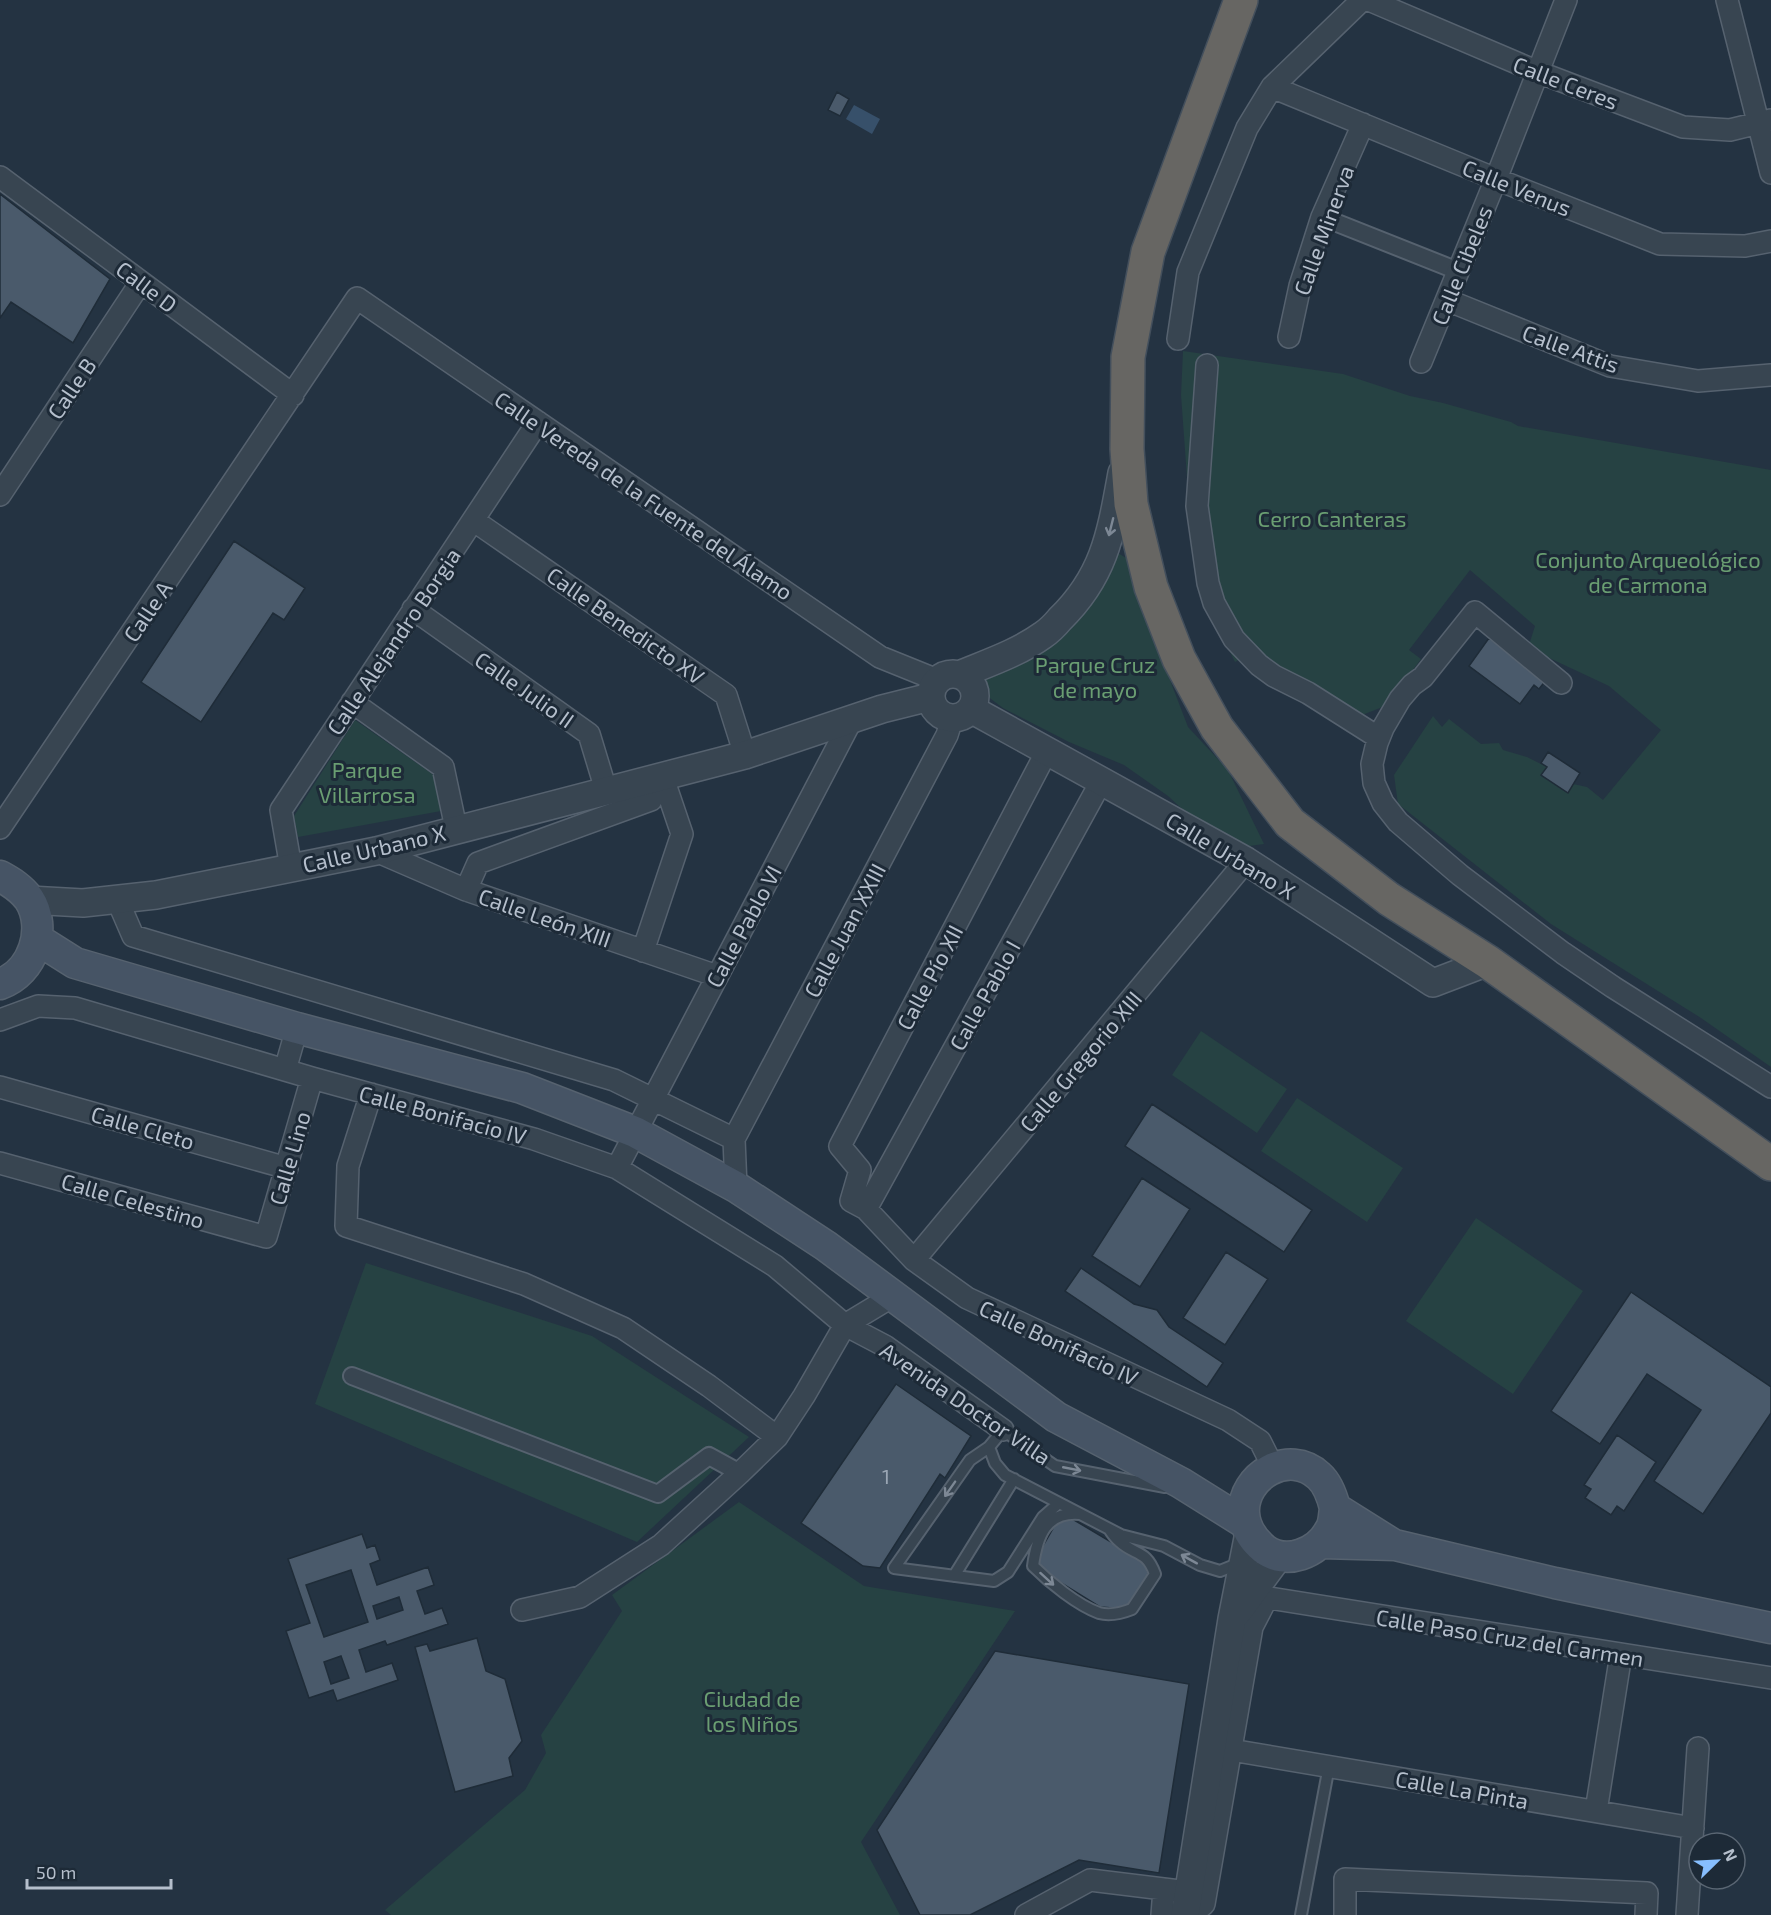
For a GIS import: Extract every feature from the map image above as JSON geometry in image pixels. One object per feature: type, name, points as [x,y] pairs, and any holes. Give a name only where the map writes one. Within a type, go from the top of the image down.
[{"type":"highway","points":[[1241,0],[1148,252],[1128,357],[1127,449],[1131,504],[1151,587],[1179,659],[1217,728],[1290,823],[1389,899],[1488,962],[1771,1164]]},
{"type":"main road","points":[[0,876],[16,885],[29,900],[35,913],[37,934],[31,957],[10,978]]},
{"type":"main road","points":[[37,934],[75,963],[297,1028],[522,1088],[635,1132],[736,1187],[826,1246],[1056,1417],[1189,1488],[1247,1528],[1264,1550],[1279,1556],[1294,1557],[1310,1552],[1322,1543],[1332,1528],[1335,1508],[1331,1493],[1318,1475],[1304,1467],[1288,1465],[1274,1467],[1260,1476],[1249,1488],[1244,1504],[1247,1528]]},
{"type":"main road","points":[[10,978],[75,963]]},
{"type":"main road","points":[[1189,1488],[1249,1488]]},
{"type":"main road","points":[[1335,1508],[1395,1545]]},
{"type":"main road","points":[[1322,1543],[1395,1545],[1555,1583],[1771,1628]]},
{"type":"street","points":[[1178,339],[1188,272],[1246,128],[1272,87],[1362,0]]},
{"type":"street","name":"Calle Ceres","points":[[1369,0],[1538,72],[1683,127],[1730,130],[1765,122]]},
{"type":"street","name":"Calle Cibeles","points":[[1421,362],[1566,0]]},
{"type":"street","points":[[1733,1],[1765,122],[1771,173]]},
{"type":"street","name":"Calle Venus","points":[[1272,87],[1660,244],[1745,246],[1771,241]]},
{"type":"street","name":"Calle Minerva","points":[[1289,337],[1300,286],[1322,217],[1363,124]]},
{"type":"street","name":"Calle D","points":[[0,177],[293,394]]},
{"type":"street","points":[[1322,217],[1458,271]]},
{"type":"street","name":"Calle B","points":[[0,495],[141,282]]},
{"type":"street","name":"Calle A","points":[[0,828],[357,298]]},
{"type":"street","name":"Calle Vereda de la Fuente del Álamo","points":[[357,298],[880,657],[942,684]]},
{"type":"street","name":"Calle Attis","points":[[1447,300],[1610,366],[1698,381],[1771,375]]},
{"type":"street","points":[[1207,365],[1197,506],[1208,584],[1214,603],[1234,639],[1259,665],[1379,738]]},
{"type":"street","name":"Calle Alejandro Borgia","points":[[291,868],[280,810],[538,422]]},
{"type":"street","name":"Calle Urbano X","points":[[83,903],[156,895],[376,851],[456,828],[745,755],[852,719],[942,684],[1003,657],[1044,635],[1073,606],[1094,577],[1106,546],[1127,449]]},
{"type":"street","name":"Calle Benedicto XV","points":[[473,520],[726,695],[745,755]]},
{"type":"street","name":"Calle Julio II","points":[[413,609],[589,734],[606,790]]},
{"type":"street","points":[[1561,683],[1475,612],[1424,677],[1412,685],[1391,713],[1379,738],[1372,764],[1374,783],[1383,803],[1398,822],[1460,875],[1563,953],[1771,1087]]},
{"type":"street","name":"Calle Urbano X","points":[[942,684],[936,712],[962,714],[1047,751],[1102,780],[1246,861],[1433,983],[1488,962]]},
{"type":"street","points":[[942,684],[972,684],[975,696],[962,714]]},
{"type":"street","points":[[352,702],[443,767],[456,828]]},
{"type":"street","name":"Calle Juan XXIII","points":[[734,1139],[947,735],[962,714]]},
{"type":"street","name":"Calle Pablo VI","points":[[617,1168],[852,719]]},
{"type":"street","name":"Calle Pío XII","points":[[858,1205],[860,1170],[840,1146],[1047,751]]},
{"type":"street","points":[[466,890],[478,863],[651,800],[662,775]]},
{"type":"street","points":[[643,951],[682,834],[662,775]]},
{"type":"street","name":"Calle Pablo I","points":[[858,1205],[1102,780]]},
{"type":"street","name":"Calle León XIII","points":[[376,851],[466,890],[717,976]]},
{"type":"street","name":"Calle Gregorio XIII","points":[[914,1260],[1246,861]]},
{"type":"street","points":[[117,899],[133,936],[614,1080],[653,1098],[734,1139],[736,1187]]},
{"type":"street","points":[[29,900],[83,903]]},
{"type":"street","points":[[37,934],[83,903]]},
{"type":"street","name":"Calle Bonifacio IV","points":[[0,1020],[38,1006],[75,1008],[312,1078],[534,1139],[617,1168],[776,1266],[845,1324]]},
{"type":"street","points":[[285,1070],[297,1028]]},
{"type":"street","name":"Calle Lino","points":[[266,1238],[312,1078]]},
{"type":"street","name":"Calle Cleto","points":[[0,1087],[287,1168]]},
{"type":"street","points":[[371,1094],[348,1166],[346,1226],[524,1284],[623,1328],[709,1386],[777,1437]]},
{"type":"street","name":"Calle Celestino","points":[[0,1163],[266,1238]]},
{"type":"street","name":"Calle Bonifacio IV","points":[[858,1205],[914,1260],[967,1298],[1228,1420],[1260,1441],[1274,1467]]},
{"type":"street","points":[[522,1610],[580,1597],[661,1545],[777,1437],[804,1396],[845,1324],[893,1296]]},
{"type":"street","name":"Avenida Doctor Villa","points":[[845,1324],[885,1346],[1003,1430]]},
{"type":"street","points":[[352,1376],[658,1494],[709,1456],[740,1473]]},
{"type":"street","points":[[1162,1915],[1182,1903],[1244,1562],[1247,1528]]},
{"type":"street","points":[[1026,1915],[1090,1880],[1182,1903],[1204,1904],[1258,1597],[1279,1556]]},
{"type":"street","points":[[1232,1619],[1258,1597]]},
{"type":"street","name":"Calle Paso Cruz del Carmen","points":[[1258,1597],[1771,1678]]},
{"type":"street","points":[[1596,1811],[1621,1654]]},
{"type":"street","points":[[1687,1915],[1698,1748]]},
{"type":"street","name":"Calle La Pinta","points":[[1231,1750],[1693,1828]]},
{"type":"street","points":[[1345,1915],[1345,1879],[1647,1893],[1646,1915]]},
{"type":"lane","name":"Avenida Doctor Villa","points":[[1003,1430],[1056,1466],[1189,1488]]},
{"type":"lane","points":[[1003,1430],[989,1447],[970,1460],[894,1568],[994,1581],[1008,1572],[1043,1517],[1059,1503]]},
{"type":"lane","points":[[989,1447],[995,1463],[1005,1475],[1121,1535],[1164,1546],[1200,1565],[1220,1571],[1244,1562]]},
{"type":"lane","points":[[954,1576],[1014,1479]]},
{"type":"lane","points":[[1080,1514],[1066,1513],[1051,1520],[1036,1545],[1033,1566],[1052,1584],[1083,1604],[1100,1613],[1117,1614],[1132,1610],[1155,1574],[1151,1563],[1141,1553],[1119,1542],[1109,1529]]},
{"type":"lane","points":[[1301,1915],[1329,1766]]},
{"type":"green space","name":"Conjunto Arqueológico de Carmona","points":[[1183,351],[1343,374],[1410,396],[1443,403],[1518,426],[1771,470],[1771,1067],[1701,1018],[1551,924],[1398,804],[1394,775],[1433,716],[1442,727],[1449,719],[1481,744],[1499,743],[1503,750],[1527,757],[1547,767],[1541,776],[1567,793],[1573,784],[1587,787],[1603,800],[1661,730],[1609,686],[1528,648],[1535,626],[1470,570],[1409,650],[1421,659],[1389,702],[1380,708],[1362,715],[1247,655],[1235,662],[1218,628],[1192,546],[1181,395]]},
{"type":"green space","name":"Parque Cruz de mayo","points":[[1106,546],[1148,571],[1147,620],[1188,727],[1228,770],[1264,844],[1226,849],[1168,796],[1124,765],[1069,742],[1003,708],[959,675],[1073,607]]},
{"type":"green space","name":"Parque Villarrosa","points":[[355,720],[438,778],[441,811],[298,837],[294,816]]},
{"type":"green space","points":[[1201,1031],[1287,1089],[1257,1133],[1172,1075]]},
{"type":"green space","points":[[1297,1098],[1403,1168],[1367,1222],[1261,1151]]},
{"type":"green space","points":[[1476,1218],[1583,1291],[1513,1394],[1406,1321]]},
{"type":"green space","points":[[366,1263],[592,1336],[749,1437],[637,1542],[315,1404]]},
{"type":"green space","name":"Ciudad de los Niños","points":[[739,1502],[864,1586],[1015,1611],[861,1842],[900,1915],[391,1915],[385,1910],[525,1790],[546,1753],[541,1735],[622,1611],[612,1595]]},
{"type":"water","points":[[854,105],[880,119],[872,134],[846,119]]},
{"type":"building","points":[[837,92],[849,99],[840,116],[828,110]]},
{"type":"building","points":[[0,194],[110,279],[73,343],[11,302],[0,318]]},
{"type":"building","points":[[234,541],[305,588],[284,620],[273,613],[201,722],[141,682]]},
{"type":"building","points":[[1489,638],[1546,680],[1539,689],[1534,685],[1520,704],[1469,666]]},
{"type":"building","points":[[1548,752],[1580,773],[1568,793],[1541,775],[1547,767],[1541,763]]},
{"type":"building","points":[[1152,1104],[1312,1210],[1284,1252],[1125,1146]]},
{"type":"building","points":[[1142,1178],[1190,1209],[1140,1287],[1092,1256]]},
{"type":"building","points":[[1226,1252],[1268,1279],[1225,1345],[1183,1318]]},
{"type":"building","points":[[1081,1268],[1134,1304],[1157,1310],[1169,1327],[1223,1363],[1207,1387],[1065,1291]]},
{"type":"building","points":[[1631,1292],[1771,1387],[1771,1413],[1703,1514],[1654,1481],[1701,1410],[1647,1374],[1600,1444],[1551,1411]]},
{"type":"building","points":[[896,1384],[971,1436],[945,1478],[940,1474],[880,1568],[863,1566],[801,1523]]},
{"type":"building","points":[[1617,1435],[1656,1462],[1624,1511],[1617,1506],[1611,1515],[1585,1498],[1591,1489],[1584,1485]]},
{"type":"building","points":[[1069,1517],[1143,1561],[1147,1566],[1148,1575],[1134,1600],[1126,1609],[1100,1607],[1045,1573],[1039,1566],[1039,1553],[1055,1525],[1060,1518]]},
{"type":"building","points":[[362,1534],[367,1548],[375,1545],[380,1560],[370,1564],[377,1585],[428,1567],[434,1585],[417,1591],[425,1614],[442,1608],[448,1624],[387,1645],[385,1641],[359,1650],[366,1672],[392,1663],[398,1680],[337,1701],[333,1690],[309,1698],[286,1631],[310,1623],[288,1559]],"holes":[[[351,1570],[368,1622],[324,1637],[306,1585]],[[399,1597],[403,1610],[377,1619],[373,1606]],[[341,1656],[349,1678],[331,1684],[324,1662]]]},
{"type":"building","points":[[477,1638],[486,1671],[505,1679],[522,1741],[509,1758],[513,1776],[455,1792],[415,1647],[427,1644],[430,1651]]},
{"type":"building","points":[[995,1651],[1189,1684],[1159,1873],[1079,1860],[970,1915],[920,1915],[877,1830]]},
{"type":"park label","name":"Cerro Canteras","points":[[1332,518]]}]
